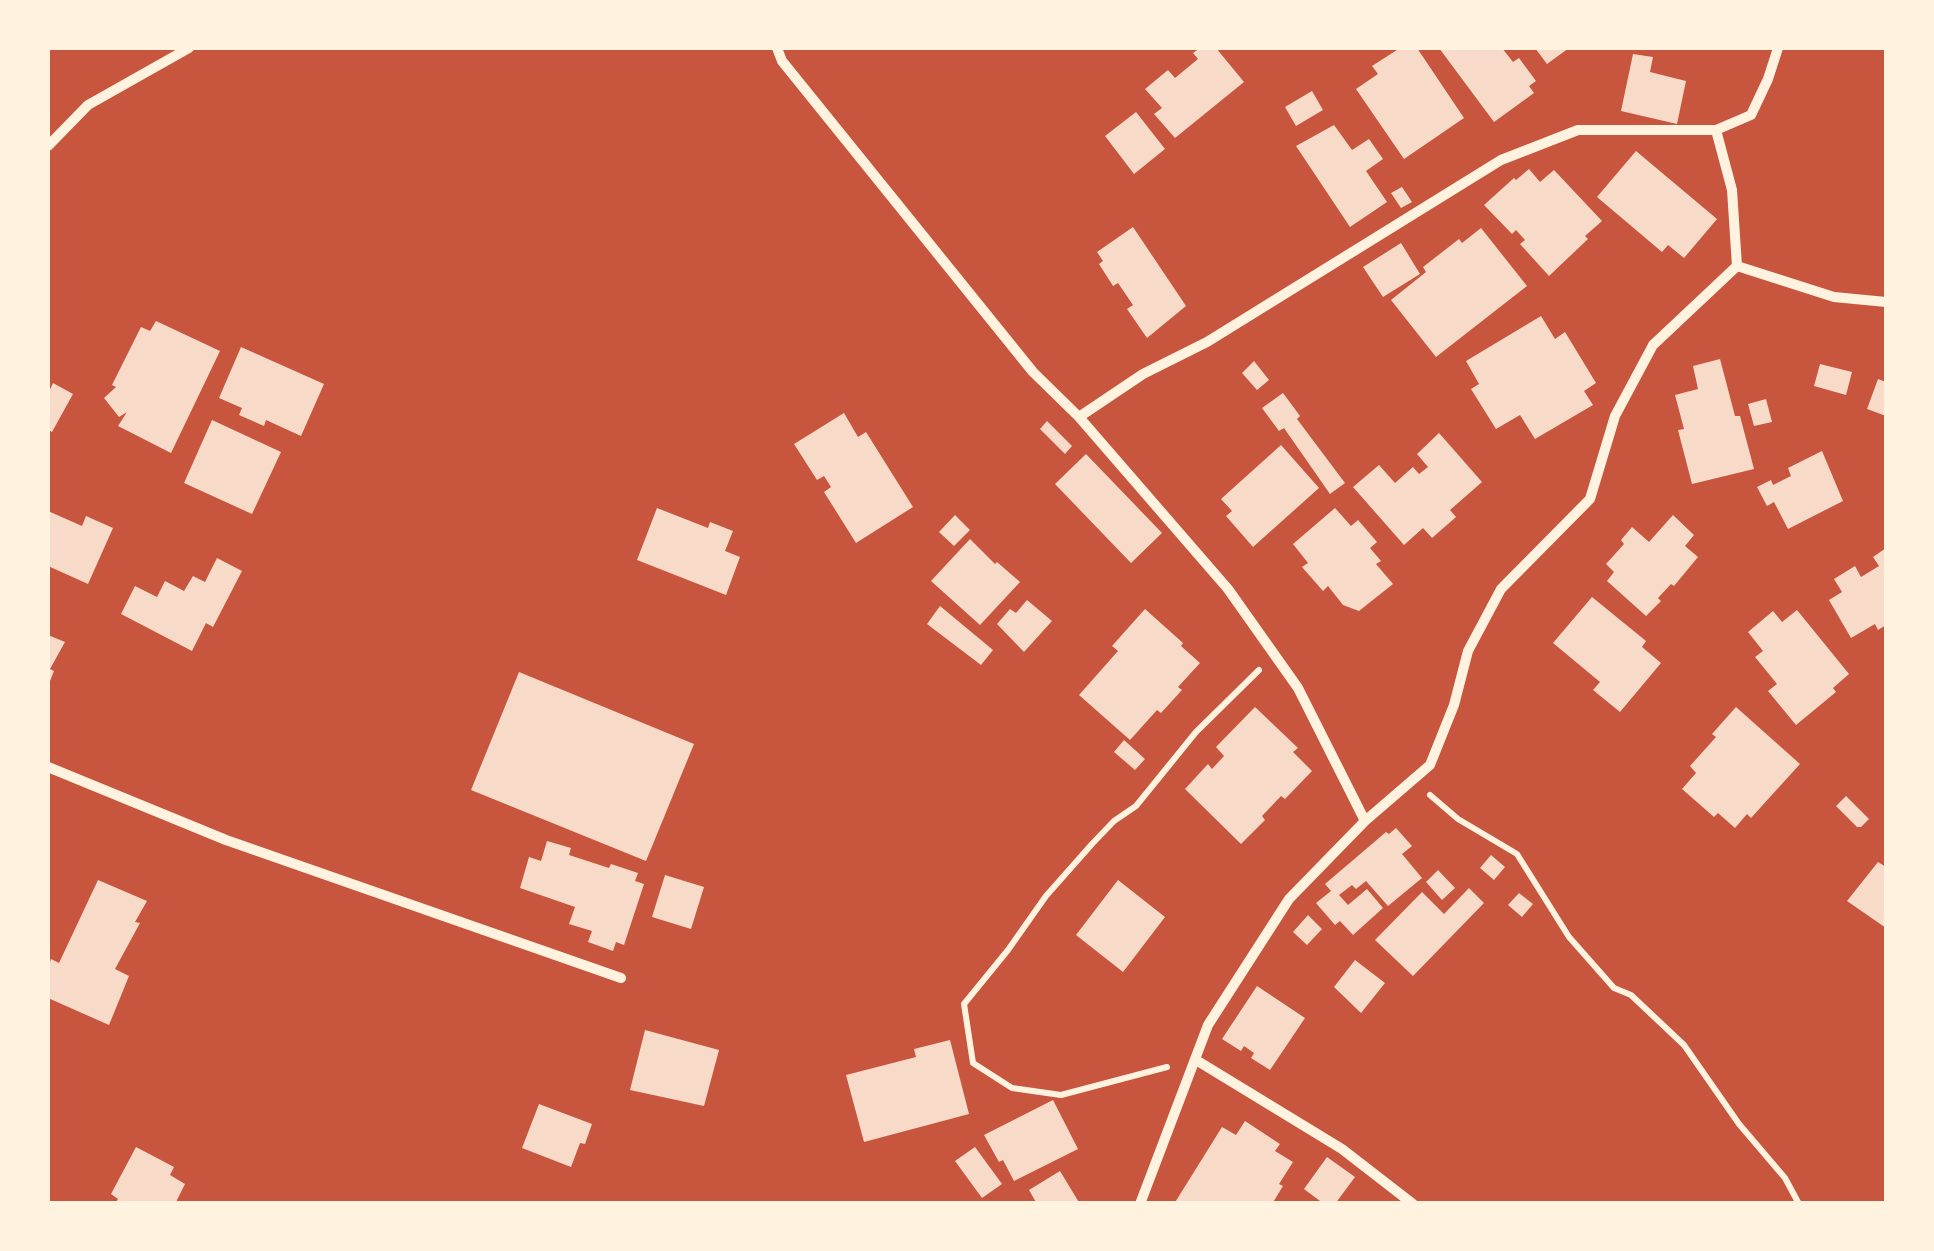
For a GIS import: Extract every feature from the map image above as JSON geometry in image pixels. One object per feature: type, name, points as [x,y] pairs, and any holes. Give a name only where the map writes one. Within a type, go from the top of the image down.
[{"type":"street","points":[[48,146],[88,104],[189,48]]},
{"type":"street","points":[[777,48],[782,61],[1034,372],[1079,417],[1228,590],[1298,688],[1365,821]]},
{"type":"street","points":[[1079,417],[1143,374],[1207,342],[1501,160],[1578,130],[1716,130],[1750,115],[1778,48]]},
{"type":"street","points":[[1716,130],[1732,190],[1737,266]]},
{"type":"street","points":[[1737,266],[1834,297],[1886,302]]},
{"type":"street","points":[[1140,1204],[1208,1025],[1288,900],[1365,821],[1430,765],[1454,705],[1468,651],[1501,589],[1590,499],[1615,416],[1652,345],[1737,266]]},
{"type":"street","points":[[48,767],[226,840],[621,978]]},
{"type":"street","points":[[1196,1060],[1342,1148],[1413,1204]]},
{"type":"path","points":[[1196,1060],[1061,1095],[1012,1088],[973,1062],[964,1004],[1046,896],[1092,844],[1114,821],[1136,806],[1196,732],[1276,658]]},
{"type":"path","points":[[1412,781],[1458,818],[1516,854],[1569,937],[1614,988],[1632,995],[1684,1045],[1738,1124],[1786,1178],[1798,1204]]},
{"type":"building","points":[[1200,48],[1216,48],[1244,82],[1175,138],[1154,114],[1162,108],[1145,89],[1168,70],[1175,78],[1198,59],[1193,53]]},
{"type":"building","points":[[1400,48],[1417,48],[1464,118],[1404,159],[1356,89],[1378,74],[1372,66]]},
{"type":"building","points":[[1439,48],[1502,48],[1513,62],[1519,58],[1536,81],[1529,86],[1534,93],[1494,122]]},
{"type":"building","points":[[1535,48],[1569,48],[1547,64]]},
{"type":"building","points":[[1633,54],[1653,57],[1650,72],[1686,81],[1677,124],[1621,111]]},
{"type":"building","points":[[1312,91],[1323,110],[1296,126],[1285,107]]},
{"type":"building","points":[[1136,112],[1165,149],[1134,174],[1105,136]]},
{"type":"building","points":[[1334,125],[1352,150],[1369,139],[1383,159],[1366,171],[1387,202],[1350,227],[1296,146]]},
{"type":"building","points":[[1636,151],[1717,219],[1684,258],[1668,245],[1662,252],[1597,197]]},
{"type":"building","points":[[1529,169],[1540,182],[1554,170],[1602,221],[1549,276],[1520,244],[1525,240],[1516,230],[1512,234],[1484,205]]},
{"type":"building","points":[[1402,187],[1412,202],[1401,208],[1391,193]]},
{"type":"building","points":[[1133,227],[1186,306],[1147,338],[1127,309],[1133,305],[1118,283],[1113,286],[1099,264],[1103,261],[1097,252]]},
{"type":"building","points":[[1481,228],[1527,286],[1436,357],[1391,300],[1426,272],[1423,267],[1459,239],[1462,243]]},
{"type":"building","points":[[1401,243],[1420,274],[1383,297],[1363,267]]},
{"type":"building","points":[[1541,316],[1555,339],[1565,332],[1596,383],[1584,391],[1593,405],[1535,439],[1520,415],[1496,429],[1471,389],[1479,384],[1466,361]]},
{"type":"building","points":[[156,321],[220,351],[171,453],[118,426],[127,412],[119,417],[104,398],[116,387],[112,385],[141,327],[150,331]]},
{"type":"building","points":[[241,347],[324,384],[301,436],[266,420],[264,426],[239,415],[242,408],[219,398]]},
{"type":"building","points":[[1720,359],[1754,469],[1692,484],[1678,430],[1684,429],[1675,395],[1698,389],[1693,366]]},
{"type":"building","points":[[1254,361],[1269,380],[1257,390],[1242,373]]},
{"type":"building","points":[[1820,364],[1852,372],[1846,395],[1814,386]]},
{"type":"building","points":[[1878,379],[1886,382],[1886,416],[1867,409]]},
{"type":"building","points":[[53,383],[73,394],[52,432],[48,430],[48,394]]},
{"type":"building","points":[[1283,393],[1300,416],[1297,419],[1345,483],[1330,494],[1284,428],[1279,431],[1262,408]]},
{"type":"building","points":[[1766,399],[1772,422],[1754,426],[1748,404]]},
{"type":"building","points":[[844,413],[858,437],[866,432],[913,507],[856,543],[824,492],[831,487],[824,476],[817,480],[794,444]]},
{"type":"building","points":[[212,420],[281,452],[252,514],[184,483]]},
{"type":"building","points":[[1047,421],[1072,446],[1065,454],[1040,429]]},
{"type":"building","points":[[1439,433],[1482,482],[1450,510],[1456,517],[1432,538],[1423,528],[1404,545],[1353,487],[1379,465],[1395,483],[1413,467],[1419,474],[1428,467],[1417,454]]},
{"type":"building","points":[[1281,445],[1319,488],[1253,547],[1226,516],[1232,511],[1221,499]]},
{"type":"building","points":[[1822,451],[1843,501],[1788,529],[1774,502],[1767,506],[1757,487],[1771,480],[1773,485],[1791,476],[1788,468]]},
{"type":"building","points":[[1086,454],[1162,533],[1131,563],[1055,484]]},
{"type":"building","points":[[657,508],[708,528],[710,522],[733,531],[725,551],[740,557],[726,595],[637,560]]},
{"type":"building","points":[[1335,508],[1351,526],[1358,520],[1377,542],[1370,548],[1381,561],[1376,564],[1393,584],[1359,611],[1343,605],[1328,586],[1323,591],[1302,567],[1308,563],[1293,544]]},
{"type":"building","points":[[48,511],[82,526],[86,516],[113,528],[88,584],[48,566]]},
{"type":"building","points":[[955,515],[970,530],[954,546],[939,532]]},
{"type":"building","points":[[1673,515],[1694,535],[1685,546],[1698,557],[1646,616],[1607,581],[1614,572],[1606,564],[1624,544],[1621,540],[1632,527],[1649,542]]},
{"type":"building","points":[[970,539],[1020,582],[980,625],[931,581]]},
{"type":"building","points":[[1886,548],[1886,625],[1878,630],[1875,624],[1851,638],[1829,600],[1842,592],[1834,579],[1855,566],[1861,577],[1879,566],[1873,557]]},
{"type":"building","points":[[217,558],[242,571],[213,627],[206,623],[192,651],[121,614],[135,586],[157,597],[165,581],[184,591],[193,576],[205,582]]},
{"type":"building","points":[[1592,597],[1646,641],[1642,647],[1661,663],[1620,712],[1593,690],[1600,682],[1553,643]]},
{"type":"building","points":[[1027,600],[1052,621],[1024,652],[997,624],[1010,609],[1016,613]]},
{"type":"building","points":[[940,606],[993,650],[981,665],[927,624]]},
{"type":"building","points":[[1145,609],[1200,663],[1178,687],[1182,690],[1130,740],[1079,695],[1118,651],[1112,646]]},
{"type":"building","points":[[1797,610],[1849,674],[1833,688],[1836,692],[1796,725],[1768,691],[1777,684],[1755,657],[1763,651],[1748,632],[1773,611],[1782,622]]},
{"type":"building","points":[[48,635],[65,642],[50,669],[54,671],[48,686]]},
{"type":"building","points":[[519,672],[694,744],[646,861],[471,790]]},
{"type":"building","points":[[1255,707],[1298,748],[1293,752],[1312,771],[1285,799],[1281,796],[1262,816],[1265,820],[1241,844],[1185,789],[1208,764],[1212,769],[1224,756],[1216,747]]},
{"type":"building","points":[[1736,707],[1800,764],[1751,818],[1747,814],[1735,828],[1718,813],[1714,817],[1682,789],[1696,773],[1690,766]]},
{"type":"building","points":[[1124,740],[1145,759],[1135,770],[1114,752]]},
{"type":"building","points":[[1846,796],[1869,819],[1861,827],[1836,806]]},
{"type":"building","points":[[1396,828],[1412,846],[1402,854],[1422,878],[1388,906],[1366,881],[1339,895],[1348,905],[1367,889],[1383,908],[1353,935],[1340,921],[1335,925],[1316,903],[1331,891],[1325,884],[1386,832]]},
{"type":"building","points":[[547,841],[571,848],[569,855],[638,873],[635,881],[644,884],[624,945],[616,942],[613,951],[588,942],[592,931],[569,924],[575,907],[520,888],[529,857],[541,861]]},
{"type":"building","points":[[1491,855],[1505,867],[1494,880],[1480,868]]},
{"type":"building","points":[[1878,862],[1886,867],[1886,928],[1847,901]]},
{"type":"building","points":[[1438,870],[1455,888],[1442,900],[1426,882]]},
{"type":"building","points":[[665,875],[704,887],[691,929],[652,917]]},
{"type":"building","points":[[98,880],[147,901],[135,922],[140,923],[115,969],[129,976],[109,1025],[48,998],[51,959],[59,963]]},
{"type":"building","points":[[1118,880],[1165,917],[1123,972],[1076,935]]},
{"type":"building","points":[[1469,888],[1484,903],[1413,976],[1375,940],[1422,892],[1444,914]]},
{"type":"building","points":[[1519,893],[1533,904],[1522,917],[1508,905]]},
{"type":"building","points":[[1308,915],[1322,929],[1307,945],[1293,932]]},
{"type":"building","points":[[1355,960],[1385,983],[1361,1013],[1334,987]]},
{"type":"building","points":[[1257,986],[1305,1018],[1270,1070],[1251,1058],[1254,1053],[1244,1046],[1241,1051],[1222,1039]]},
{"type":"building","points":[[645,1030],[719,1050],[704,1106],[630,1090]]},
{"type":"building","points":[[950,1040],[969,1114],[864,1142],[846,1075],[916,1057],[914,1049]]},
{"type":"building","points":[[1053,1100],[1078,1149],[1014,1181],[984,1135]]},
{"type":"building","points":[[539,1104],[592,1124],[571,1167],[522,1148]]},
{"type":"building","points":[[1245,1121],[1280,1144],[1275,1151],[1293,1162],[1272,1204],[1174,1204],[1222,1127],[1236,1135]]},
{"type":"building","points":[[136,1147],[174,1167],[170,1175],[185,1184],[175,1204],[115,1204],[118,1199],[111,1194]]},
{"type":"building","points":[[975,1147],[1002,1184],[982,1198],[955,1161]]},
{"type":"building","points":[[1327,1157],[1355,1177],[1335,1204],[1324,1204],[1304,1189]]},
{"type":"building","points":[[1060,1171],[1080,1204],[1037,1204],[1029,1190]]}]
